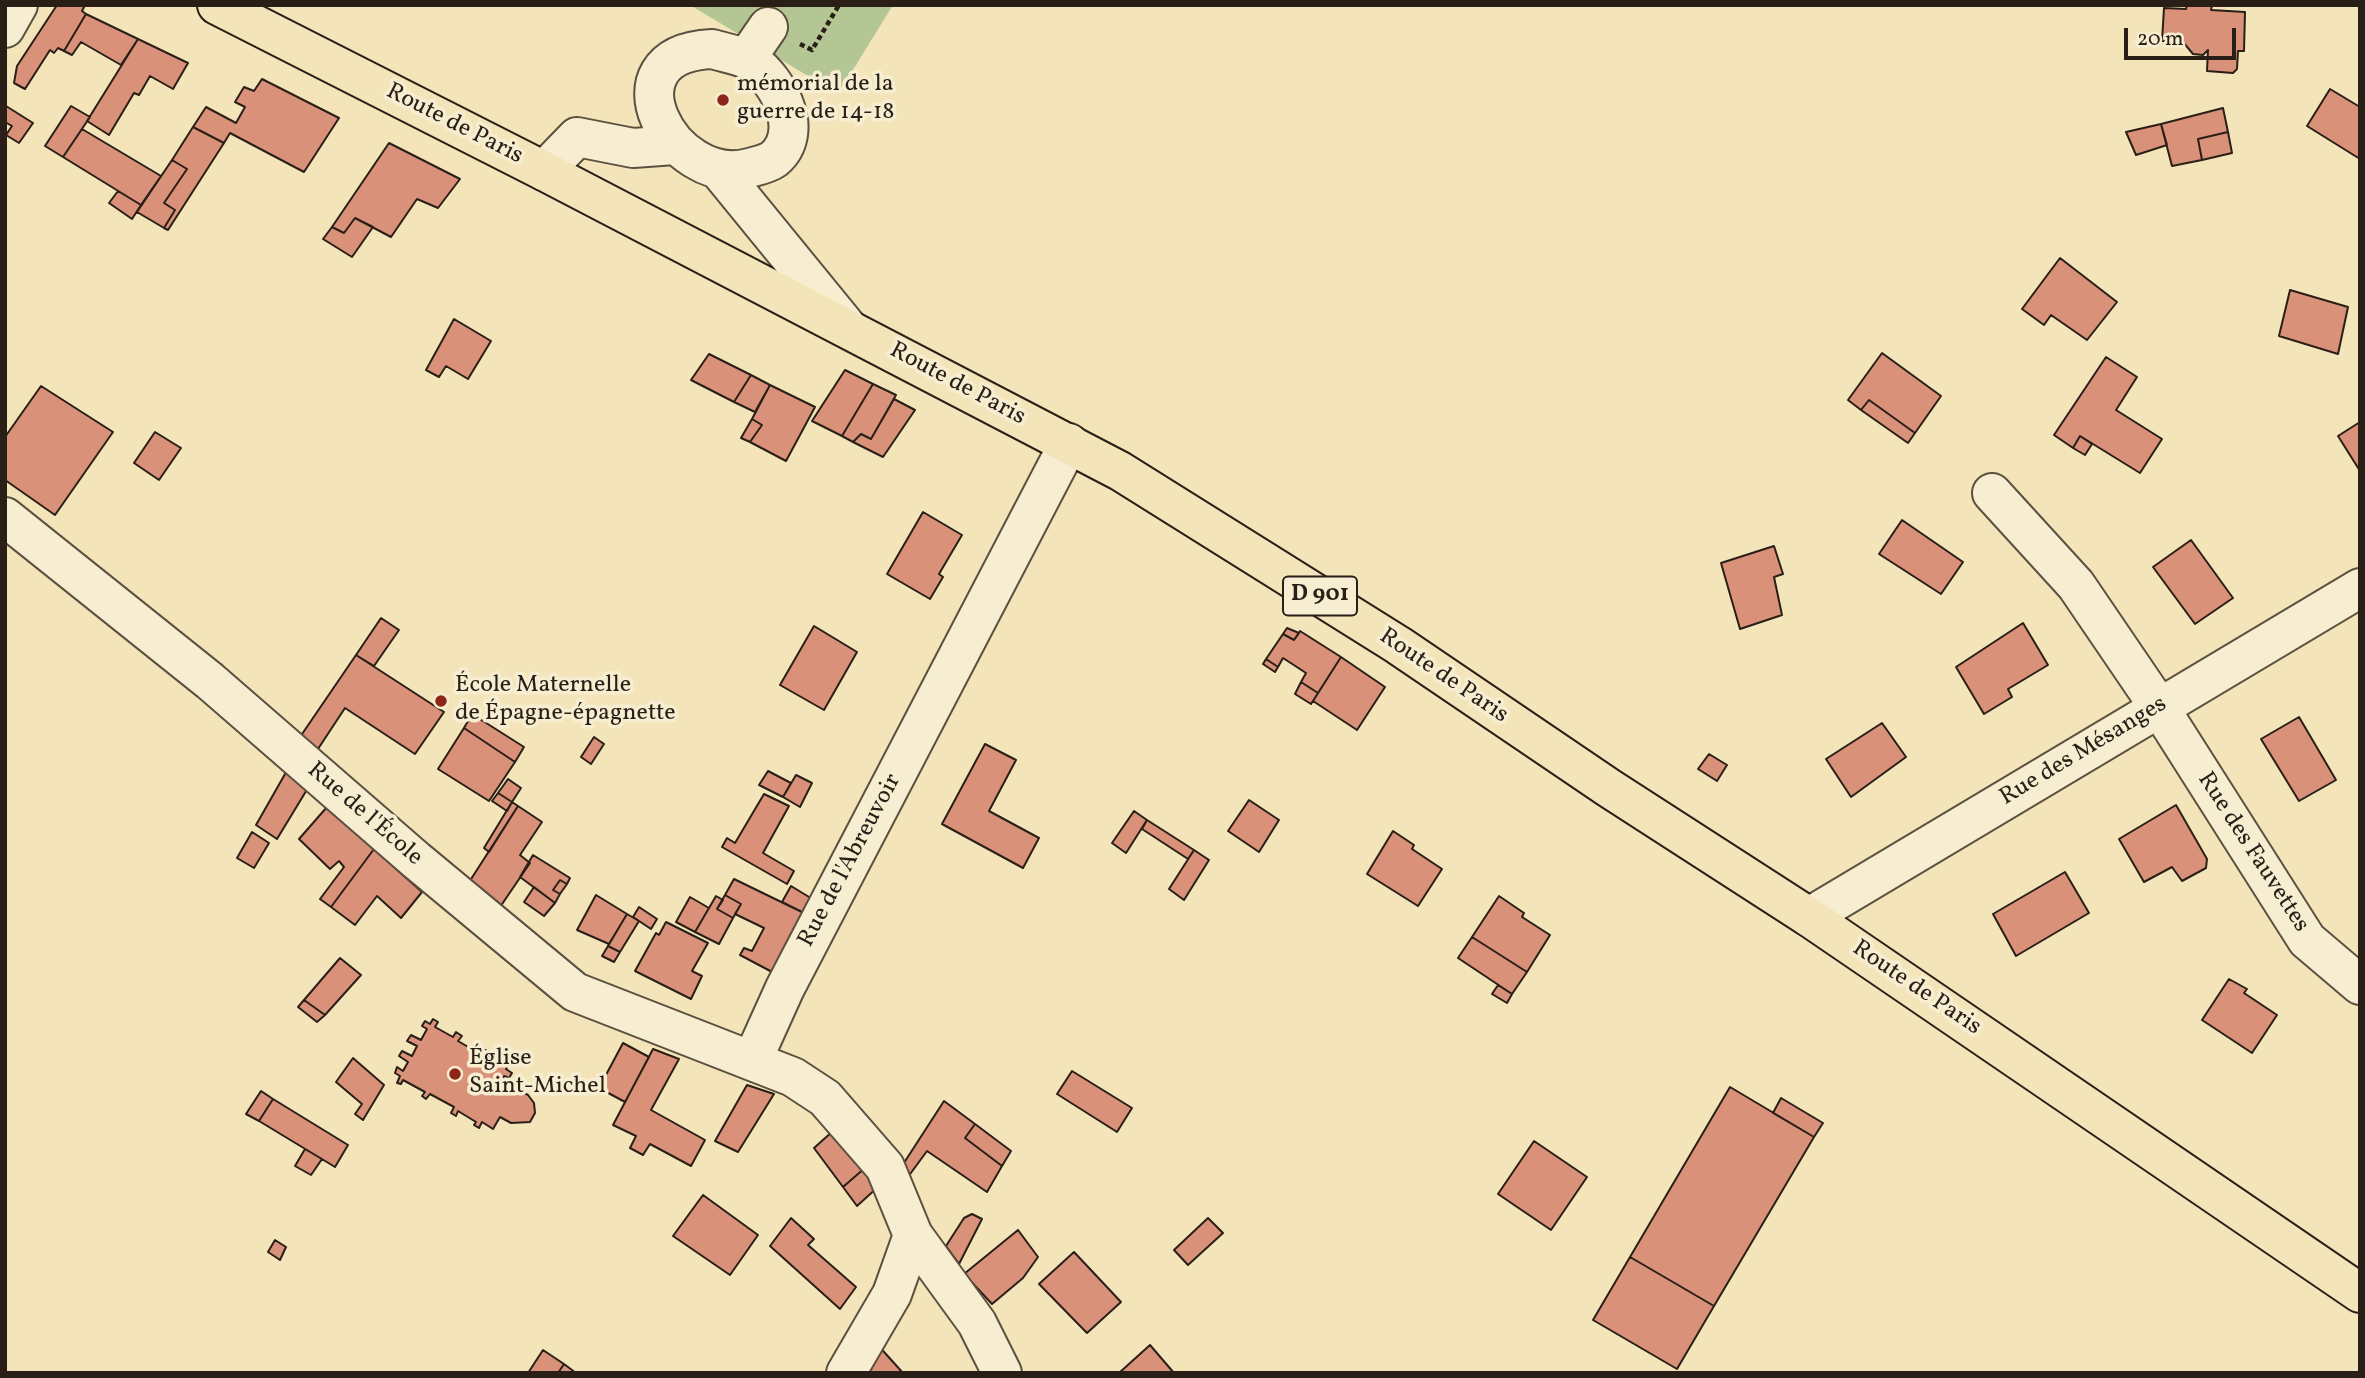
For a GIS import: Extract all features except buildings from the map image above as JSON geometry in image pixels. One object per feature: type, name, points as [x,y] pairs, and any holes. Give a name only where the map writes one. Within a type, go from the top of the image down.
[{"type":"main road","name":"Route de Paris","points":[[217,5],[847,327],[1120,471],[1398,645],[1609,788],[1809,917],[2360,1293]]},
{"type":"street","points":[[5,28],[18,5]]},
{"type":"street","points":[[746,59],[768,27]]},
{"type":"street","points":[[718,169],[740,170],[767,163],[783,146],[789,125],[775,86],[746,59],[712,49],[693,50],[675,58],[657,76],[653,98],[660,123],[675,145],[718,169],[847,327]]},
{"type":"street","points":[[544,171],[578,136],[633,148],[675,145]]},
{"type":"street","name":"Rue de l'Abreuvoir","points":[[752,1061],[791,975],[1069,443]]},
{"type":"street","name":"Rue des Fauvettes","points":[[1992,493],[2076,584],[2159,708],[2307,940],[2360,985]]},
{"type":"street","name":"Rue de l'École","points":[[5,517],[210,681],[416,860],[575,992],[752,1061]]},
{"type":"street","name":"Rue des Mésanges","points":[[1809,917],[2360,588]]},
{"type":"street","points":[[752,1061],[793,1077],[825,1098],[885,1167],[913,1235],[977,1324],[1002,1373]]},
{"type":"street","points":[[846,1373],[892,1294],[913,1235]]},
{"type":"green space","points":[[690,5],[893,5],[838,94]]},
{"type":"place","name":"mémorial de la guerre de 14-18","points":[[723,100]]},
{"type":"place","name":"École Maternelle de Épagne-épagnette","points":[[441,701]]},
{"type":"place","name":"Église Saint-Michel","points":[[455,1074]]}]
